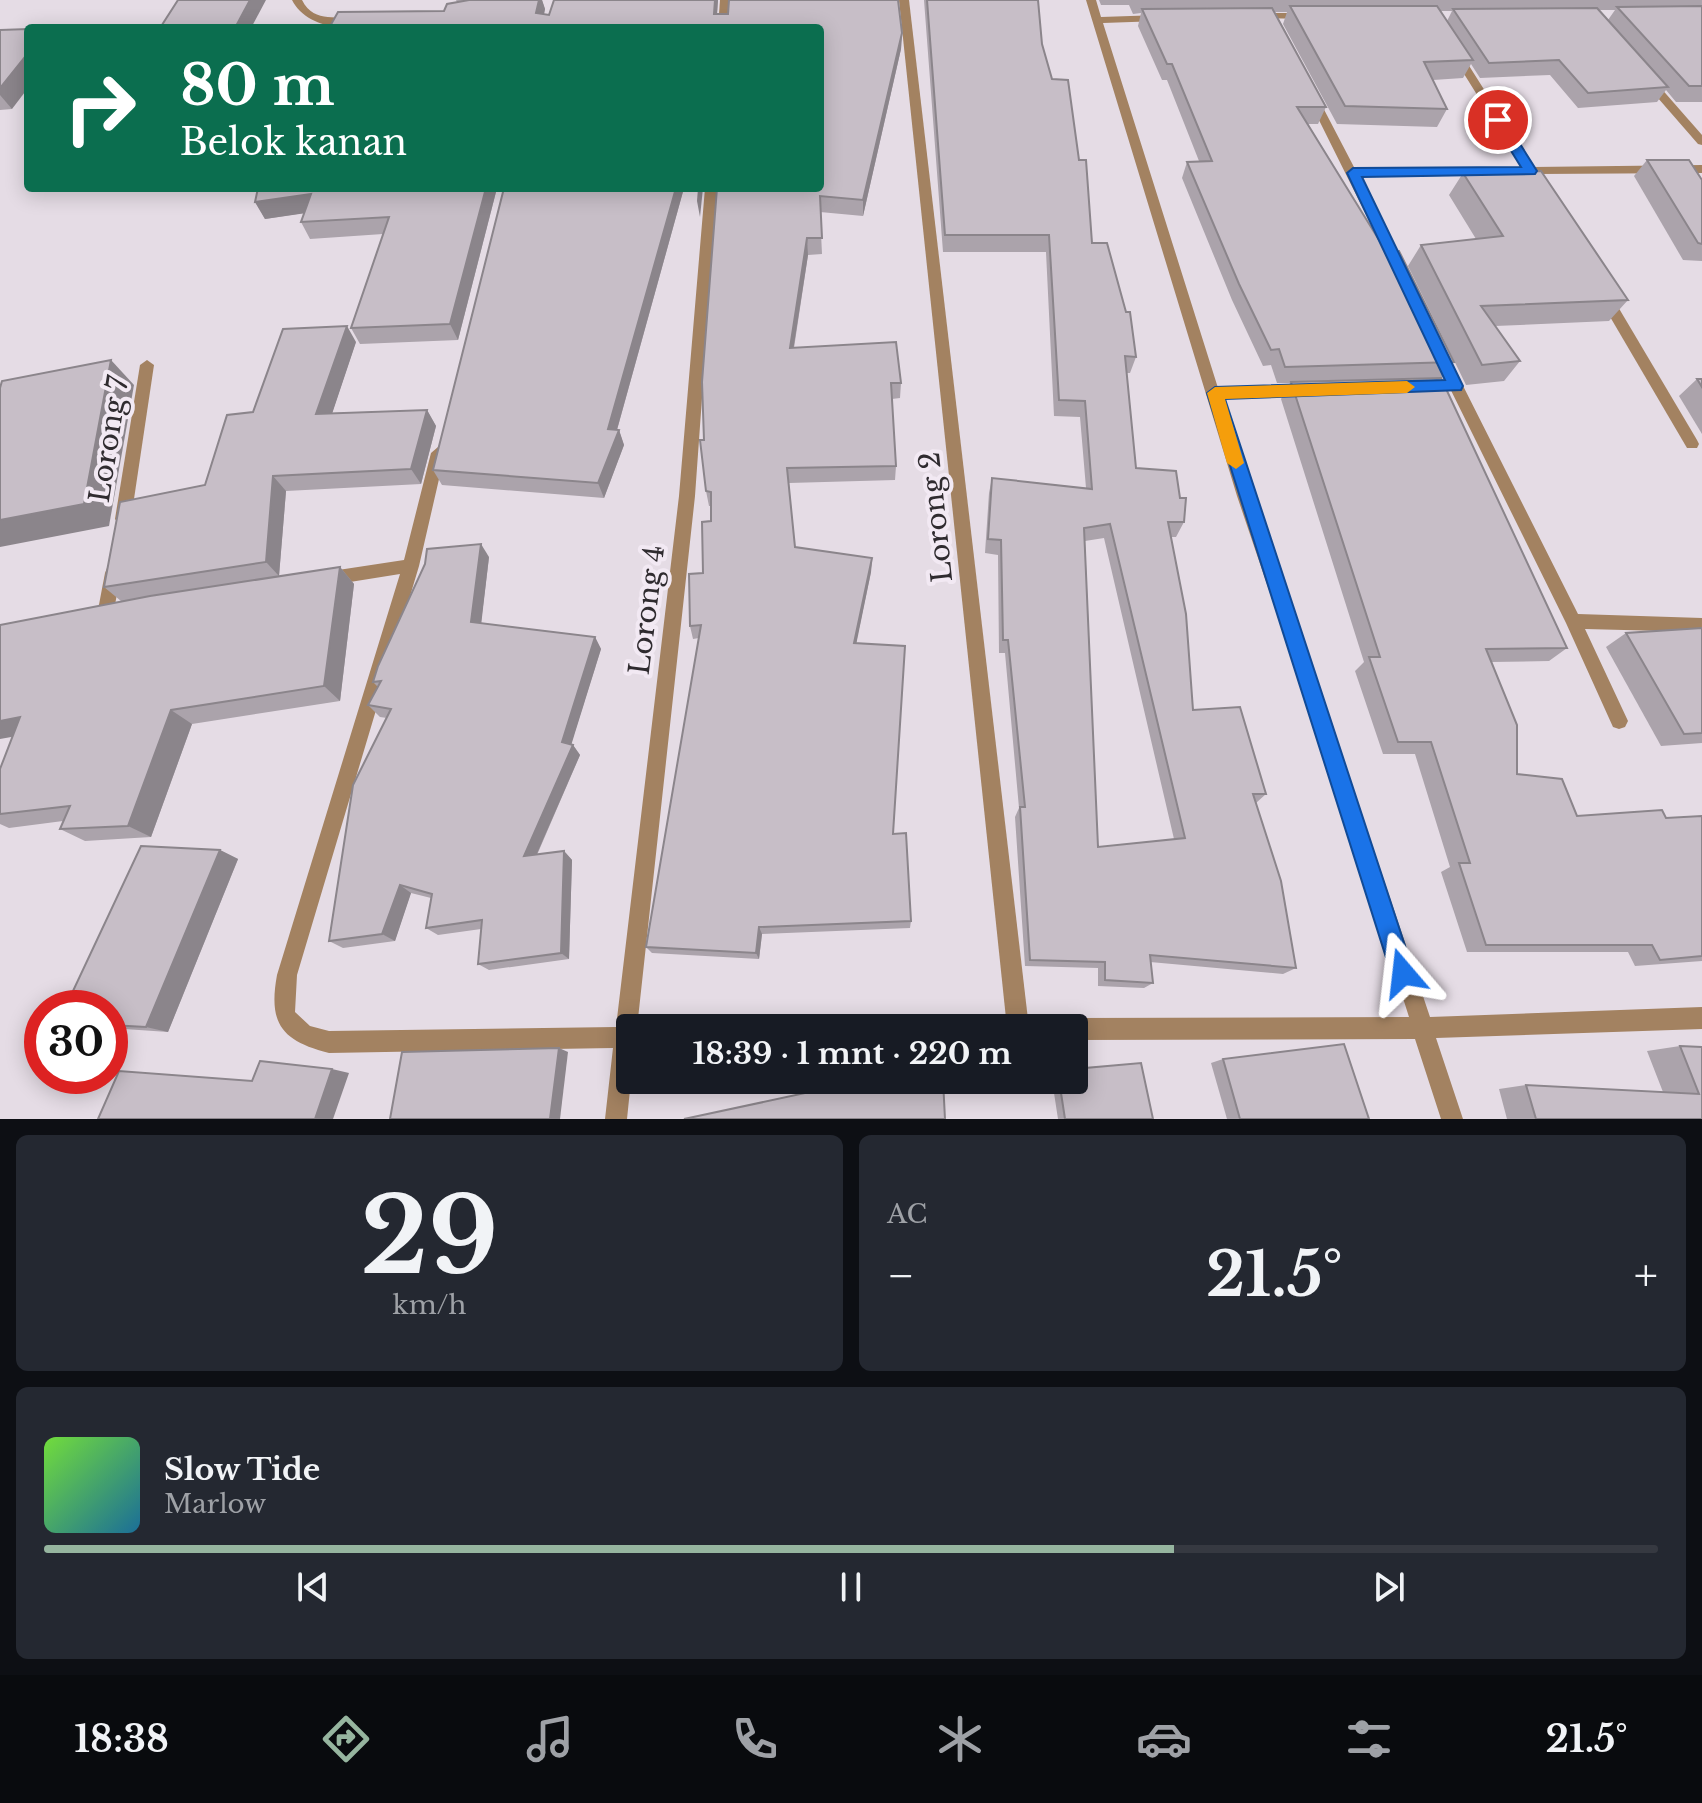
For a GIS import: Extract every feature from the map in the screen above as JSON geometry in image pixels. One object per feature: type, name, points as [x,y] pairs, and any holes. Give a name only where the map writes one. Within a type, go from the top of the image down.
[{"type":"street","points":[[297,0],[305,15],[319,21],[365,22]]},
{"type":"street","points":[[723,24],[725,0]]},
{"type":"street","name":"Lorong 2","points":[[904,0],[1016,1014]]},
{"type":"street","points":[[1091,0],[1215,393],[1452,1119]]},
{"type":"street","points":[[1239,16],[1314,16]]},
{"type":"street","points":[[1270,16],[1277,29]]},
{"type":"street","points":[[1098,20],[1176,18]]},
{"type":"street","points":[[1450,43],[1547,199]]},
{"type":"street","points":[[1643,75],[1702,142]]},
{"type":"street","points":[[1305,81],[1408,286]]},
{"type":"street","points":[[1353,173],[1702,169]]},
{"type":"street","name":"Lorong 4","points":[[630,1014],[687,496],[711,192]]},
{"type":"street","points":[[1595,281],[1692,444]]},
{"type":"street","points":[[1435,343],[1448,386],[1573,621],[1619,721]]},
{"type":"street","name":"Lorong 7","points":[[130,610],[97,616],[117,548],[147,365]]},
{"type":"street","points":[[1215,393],[1320,390]]},
{"type":"street","points":[[441,441],[411,566],[287,975],[282,999],[287,1022],[304,1037],[329,1042],[616,1037]]},
{"type":"street","points":[[305,582],[411,566]]},
{"type":"street","points":[[1573,621],[1702,625]]},
{"type":"street","points":[[1088,1029],[1420,1028],[1702,1018]]},
{"type":"street","name":"Lorong 4","points":[[616,1119],[619,1094]]},
{"type":"building","points":[[178,0],[250,0],[237,24],[163,24]]},
{"type":"building","points":[[469,0],[539,0],[536,13],[549,15],[554,0],[715,0],[714,14],[728,14],[729,0],[898,0],[902,33],[863,200],[820,196],[822,238],[807,238],[790,348],[896,342],[901,383],[891,383],[896,466],[787,468],[795,547],[872,558],[854,643],[905,646],[893,834],[906,833],[911,921],[759,927],[756,953],[646,947],[701,625],[690,626],[689,574],[703,573],[702,522],[711,521],[711,492],[706,491],[700,440],[704,440],[702,382],[717,192],[824,192],[824,24],[331,24],[338,12],[444,11],[447,4]]},
{"type":"building","points":[[927,0],[1038,0],[1042,44],[1052,79],[1068,80],[1079,160],[1086,160],[1092,243],[1107,243],[1126,312],[1130,312],[1136,357],[1125,356],[1136,468],[1176,471],[1180,498],[1186,498],[1184,522],[1168,522],[1186,614],[1193,710],[1240,707],[1266,794],[1253,794],[1281,881],[1296,968],[1150,955],[1153,983],[1105,980],[1105,962],[1030,960],[1020,807],[1025,807],[1008,640],[1003,640],[1001,540],[988,539],[992,478],[1092,489],[1085,401],[1059,400],[1049,235],[945,235]],"holes":[[[1110,524],[1185,838],[1098,847],[1084,528]]]},
{"type":"building","points":[[1290,6],[1437,6],[1473,60],[1424,62],[1447,109],[1345,106]]},
{"type":"building","points":[[1702,6],[1702,86],[1689,86],[1617,7]]},
{"type":"building","points":[[1272,8],[1326,107],[1297,107],[1387,253],[1399,251],[1454,362],[1285,367],[1279,349],[1271,350],[1187,162],[1212,161],[1172,64],[1167,64],[1142,9]]},
{"type":"building","points":[[1597,8],[1668,87],[1588,93],[1559,60],[1489,63],[1453,9]]},
{"type":"building","points":[[24,29],[24,58],[0,88],[0,30]]},
{"type":"building","points":[[1647,160],[1689,160],[1702,180],[1702,244],[1698,243]]},
{"type":"building","points":[[1541,171],[1628,300],[1481,306],[1520,361],[1482,365],[1421,245],[1503,236],[1463,173]]},
{"type":"building","points":[[257,192],[485,192],[450,324],[351,328],[389,217],[301,222],[311,194],[255,202]]},
{"type":"building","points":[[503,192],[675,192],[608,429],[619,430],[598,483],[433,470]]},
{"type":"building","points":[[347,326],[316,414],[427,410],[411,469],[273,476],[266,562],[104,587],[120,502],[205,485],[227,415],[253,412],[283,329]]},
{"type":"building","points":[[111,360],[84,504],[0,520],[2,381]]},
{"type":"building","points":[[1441,378],[1567,648],[1486,649],[1517,725],[1517,774],[1562,779],[1577,816],[1662,810],[1666,818],[1702,816],[1702,956],[1660,960],[1652,945],[1486,945],[1459,863],[1470,863],[1431,742],[1398,742],[1369,657],[1380,657],[1291,382]]},
{"type":"building","points":[[481,544],[471,622],[595,637],[562,742],[573,745],[524,856],[564,851],[561,953],[478,964],[482,920],[426,928],[432,894],[400,885],[382,934],[329,941],[353,785],[391,709],[368,705],[381,681],[373,682],[378,666],[425,564],[427,549]]},
{"type":"building","points":[[340,567],[324,686],[171,710],[128,826],[60,829],[70,806],[0,814],[0,769],[20,717],[0,721],[0,625],[150,596]]},
{"type":"building","points":[[1702,628],[1702,733],[1684,734],[1626,633]]},
{"type":"building","points":[[141,846],[220,850],[146,1027],[128,1026],[128,990],[73,990]]},
{"type":"building","points":[[1344,1044],[1369,1119],[1240,1119],[1223,1059]]},
{"type":"building","points":[[1680,1046],[1702,1047],[1702,1119],[1536,1119],[1526,1085],[1699,1094]]},
{"type":"building","points":[[559,1048],[550,1119],[390,1119],[402,1052]]},
{"type":"building","points":[[260,1061],[332,1069],[315,1119],[98,1119],[109,1094],[128,1094],[128,1072],[252,1081]]},
{"type":"building","points":[[1141,1063],[1153,1119],[1065,1119],[1061,1094],[1088,1094],[1088,1068]]},
{"type":"building","points":[[801,1094],[944,1094],[945,1119],[684,1119]]},
{"type":"slow traffic","points":[[1236,463],[1215,393],[1407,387]]},
{"type":"route","points":[[1403,973],[1351,806],[1245,496],[1215,393],[1455,386],[1353,173],[1531,171],[1498,120]]}]
